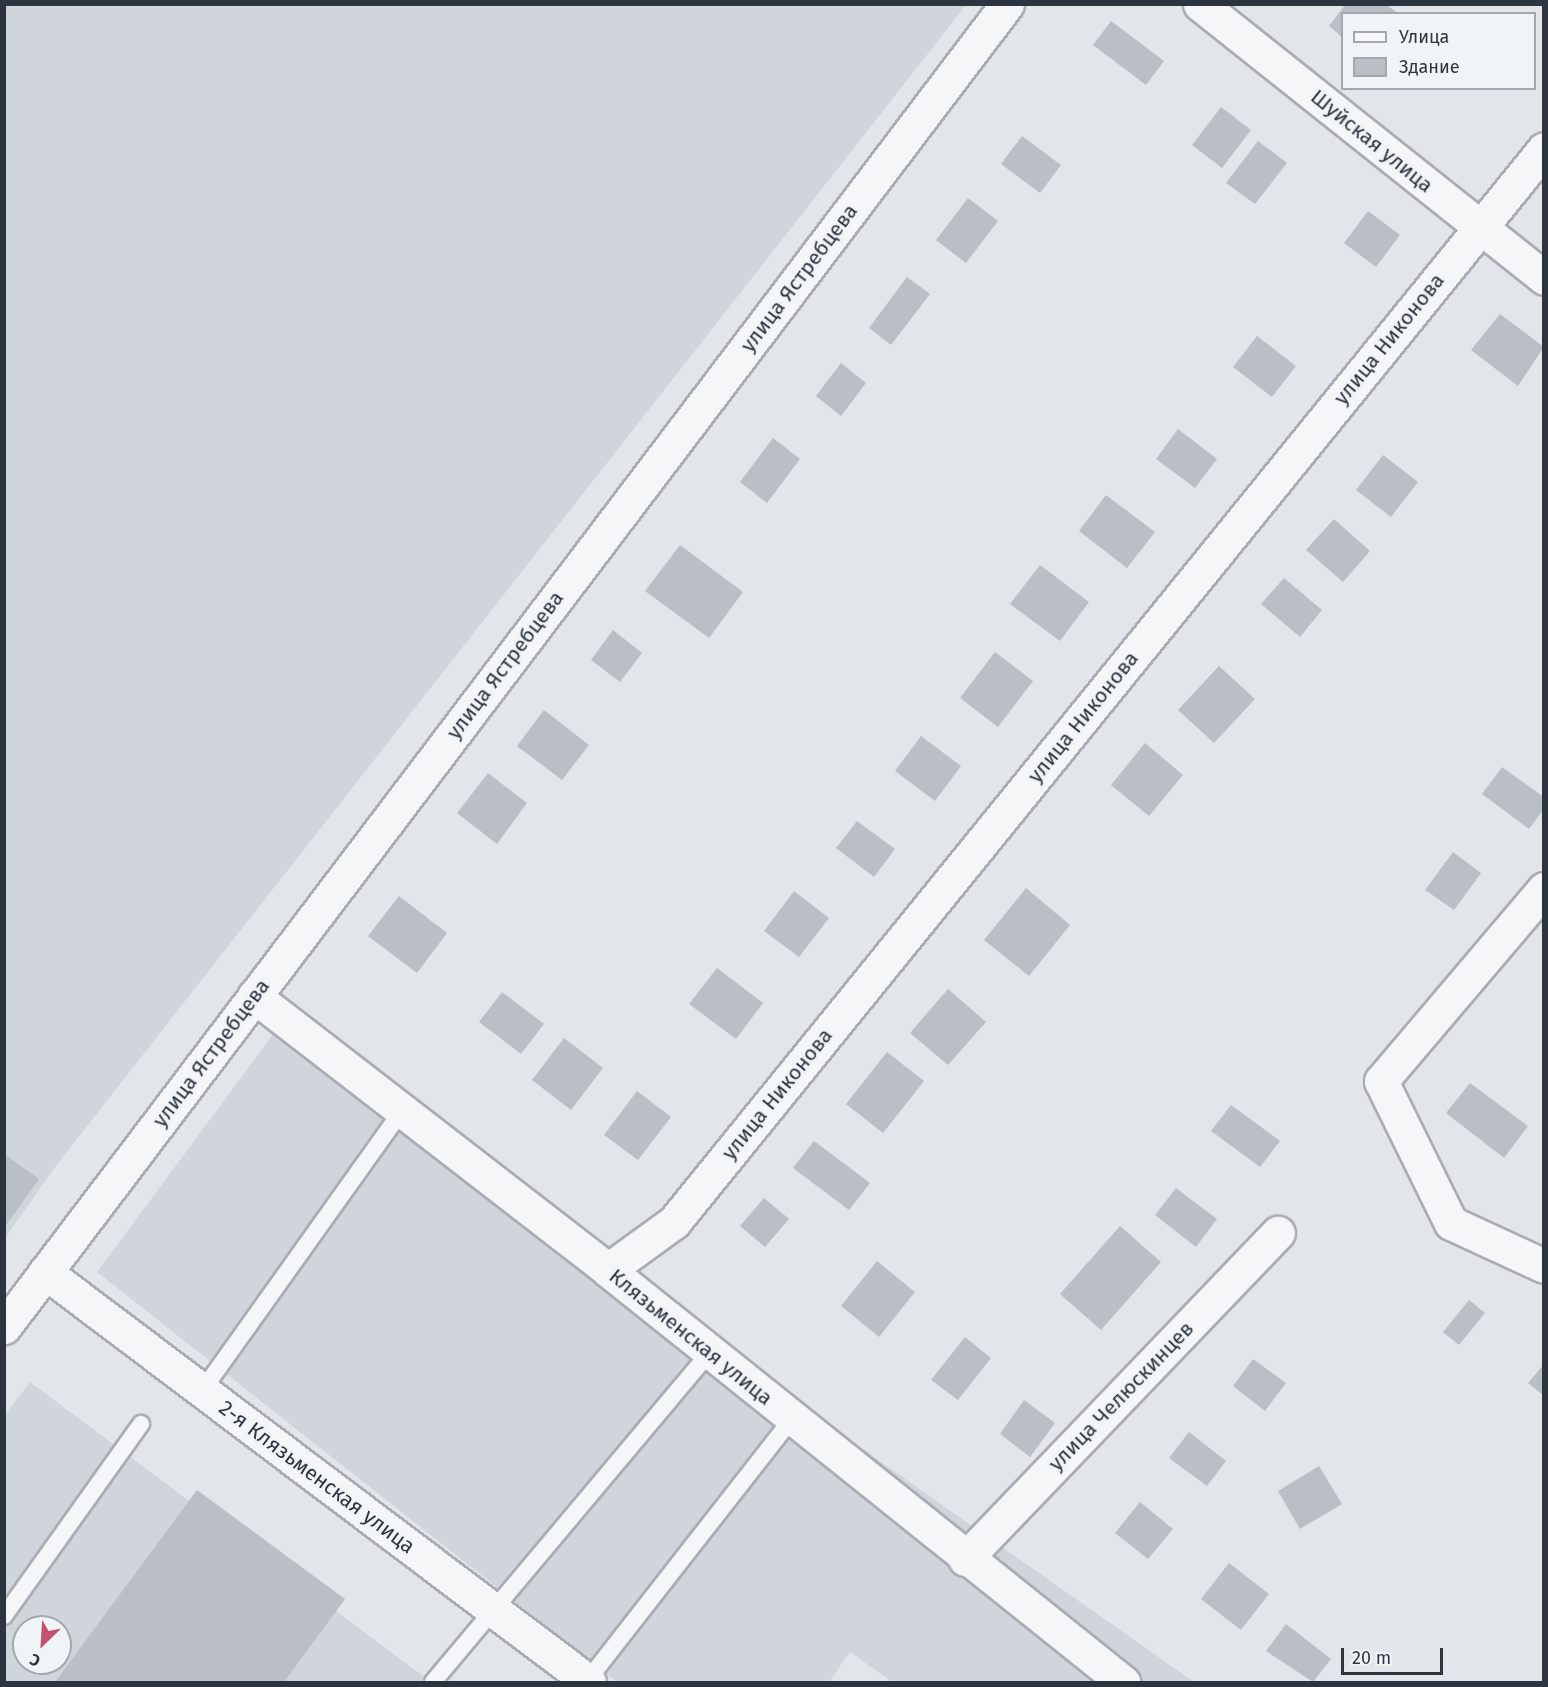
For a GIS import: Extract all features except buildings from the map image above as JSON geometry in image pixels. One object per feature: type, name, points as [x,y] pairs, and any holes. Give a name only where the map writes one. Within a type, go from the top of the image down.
[{"type":"street","name":"улица Ястребцева","points":[[4,1328],[1007,4]]},
{"type":"street","name":"Шуйская улица","points":[[1200,4],[1544,278]]},
{"type":"street","name":"улица Никонова","points":[[608,1270],[674,1222],[1544,148]]},
{"type":"street","points":[[1544,889],[1381,1081],[1451,1223],[1544,1266]]},
{"type":"street","name":"Клязьменская улица","points":[[254,996],[608,1270],[965,1559],[1123,1683]]},
{"type":"street","name":"улица Челюскинцев","points":[[965,1559],[1278,1233]]},
{"type":"street","name":"2-я Клязьменская улица","points":[[45,1272],[588,1682]]},
{"type":"lane","points":[[202,1391],[402,1111]]},
{"type":"lane","points":[[433,1683],[495,1612],[710,1352]]},
{"type":"lane","points":[[588,1682],[792,1419]]},
{"type":"lane","points":[[4,1616],[141,1424]]},
{"type":"shaded area","points":[[5,5],[966,5],[55,1167],[5,1238]]},
{"type":"shaded area","points":[[283,1021],[608,1270],[1194,1682],[892,1682],[850,1652],[829,1682],[617,1682],[97,1272]]},
{"type":"shaded area","points":[[30,1382],[431,1682],[5,1682],[4,1416]]}]
